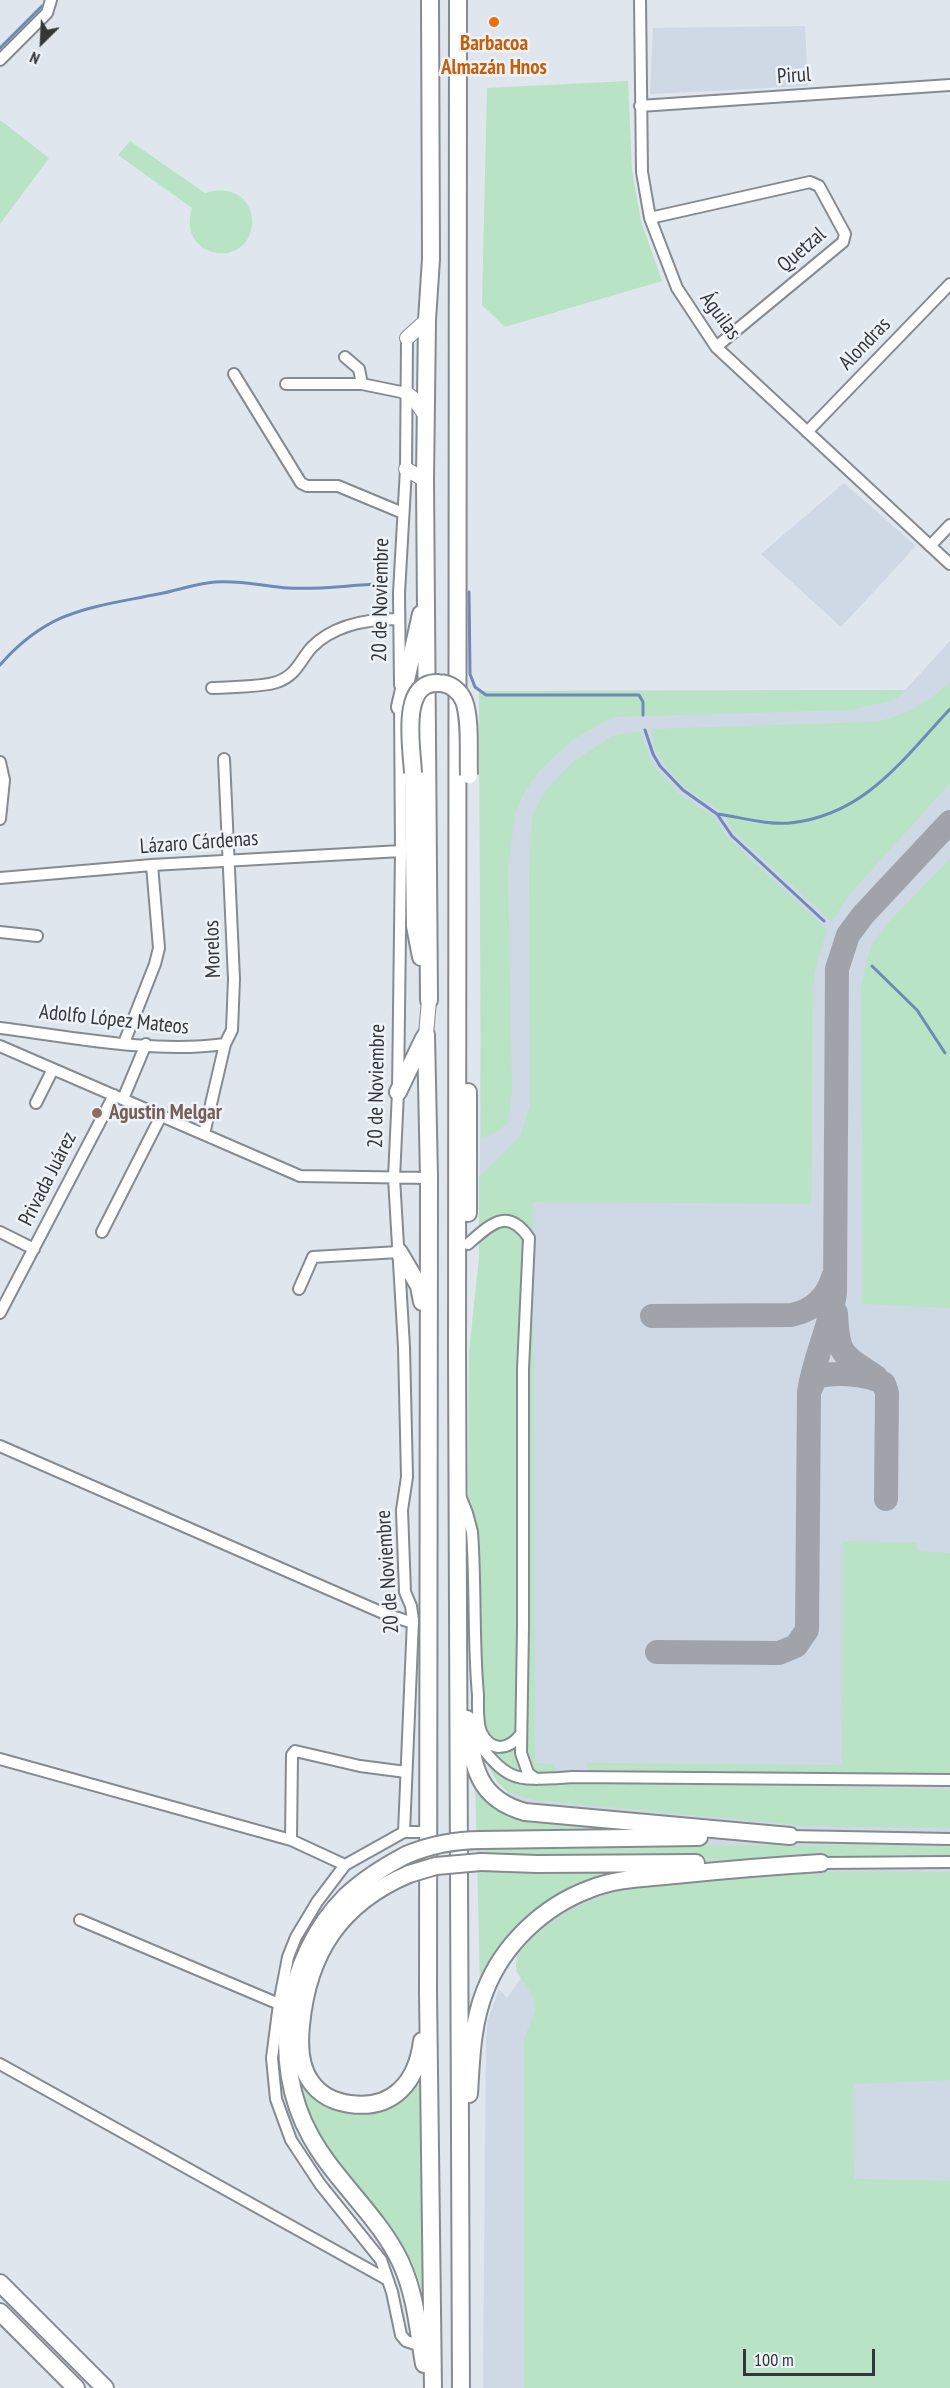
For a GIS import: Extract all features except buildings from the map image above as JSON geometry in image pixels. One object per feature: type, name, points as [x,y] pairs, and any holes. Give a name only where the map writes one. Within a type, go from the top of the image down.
[{"type":"highway","points":[[429,1000],[428,584],[425,480],[430,259],[430,0]]},
{"type":"highway","points":[[461,4],[457,1351],[461,2388]]},
{"type":"highway","points":[[400,707],[428,584]]},
{"type":"highway","points":[[429,1000],[415,926],[410,712],[412,702],[423,687],[439,683],[456,689],[463,700],[466,711],[469,775],[468,1244],[457,1351]]},
{"type":"highway","points":[[398,1092],[426,1035]]},
{"type":"highway","points":[[426,1035],[429,1178],[427,1832],[431,2388]]},
{"type":"highway","points":[[399,1252],[419,1286],[428,1332]]},
{"type":"highway","points":[[458,1638],[469,1732],[478,1775],[487,1790],[498,1801],[525,1812],[790,1836]]},
{"type":"highway","points":[[431,2388],[421,2346],[417,2313],[400,2262],[378,2226],[327,2162],[310,2134],[293,2089],[287,2048],[289,2018],[295,1984],[306,1955],[320,1929],[337,1906],[356,1887],[381,1869],[406,1855],[445,1843],[481,1840],[790,1836]]},
{"type":"highway","points":[[428,1992],[421,2047],[415,2068],[399,2093],[374,2105],[359,2105],[331,2099],[310,2081],[302,2060],[300,2034],[305,1992],[317,1958],[332,1933],[353,1909],[385,1886],[409,1874],[436,1866],[481,1862],[537,1864],[821,1863]]},
{"type":"highway","points":[[459,2220],[477,2017],[495,1969],[521,1934],[567,1899],[592,1888],[631,1879],[821,1863]]},
{"type":"highway","points":[[0,2283],[105,2388]]},
{"type":"highway","points":[[0,2312],[76,2388]]},
{"type":"main road","points":[[407,338],[427,320]]},
{"type":"main road","points":[[406,393],[414,399],[426,416]]},
{"type":"main road","points":[[406,469],[425,480]]},
{"type":"main road","points":[[426,1035],[429,1000]]},
{"type":"street","points":[[0,60],[47,13],[51,0]]},
{"type":"street","name":"Águilas","points":[[640,0],[642,172],[650,218],[677,288],[716,347],[950,564]]},
{"type":"street","name":"Pirul","points":[[640,106],[950,85]]},
{"type":"street","name":"Quetzal","points":[[650,218],[810,182],[819,186],[845,234],[843,242],[716,347]]},
{"type":"street","name":"Alondras","points":[[807,432],[950,284]]},
{"type":"street","name":"20 de Noviembre","points":[[404,1832],[413,1623],[411,1606],[405,1592],[402,1510],[407,1477],[404,1347],[394,1178],[398,1092],[401,851],[398,619],[406,469],[407,338]]},
{"type":"street","points":[[345,357],[359,369],[363,384]]},
{"type":"street","points":[[234,374],[301,483],[307,486],[338,486],[403,513]]},
{"type":"street","points":[[286,384],[363,384],[406,393]]},
{"type":"street","points":[[930,546],[950,525]]},
{"type":"street","points":[[212,688],[276,683],[297,670],[313,646],[340,629],[375,619],[398,619]]},
{"type":"street","name":"Morelos","points":[[204,1134],[225,1044],[232,1030],[234,979],[224,759]]},
{"type":"street","points":[[0,762],[4,780],[0,819]]},
{"type":"street","name":"Lázaro Cárdenas","points":[[0,878],[229,860],[401,851]]},
{"type":"street","points":[[124,1043],[159,948],[153,866]]},
{"type":"street","points":[[0,932],[38,936]]},
{"type":"street","name":"Adolfo López Mateos","points":[[0,1028],[124,1043],[199,1048],[225,1044]]},
{"type":"street","name":"Privada Juárez","points":[[0,1313],[146,1044]]},
{"type":"street","points":[[0,1046],[300,1176],[429,1178]]},
{"type":"street","points":[[36,1103],[53,1069]]},
{"type":"street","points":[[102,1232],[161,1116]]},
{"type":"street","points":[[468,1244],[490,1224],[507,1220],[521,1225],[529,1238],[523,1369],[521,1753],[523,1765],[536,1779]]},
{"type":"street","points":[[0,1232],[34,1249]]},
{"type":"street","points":[[299,1289],[313,1257],[399,1252]]},
{"type":"street","points":[[0,1446],[383,1613],[413,1623]]},
{"type":"street","points":[[458,1492],[468,1513],[472,1532],[475,1667],[480,1728],[487,1740],[506,1748],[514,1743],[521,1734]]},
{"type":"street","points":[[469,1732],[492,1761],[508,1775],[536,1779],[583,1777],[950,1780]]},
{"type":"street","points":[[291,1840],[292,1755],[295,1751],[360,1766],[406,1772]]},
{"type":"street","points":[[0,1760],[291,1840],[345,1865]]},
{"type":"street","points":[[931,1779],[950,1786]]},
{"type":"street","points":[[421,2346],[406,2341],[401,2335],[393,2292],[381,2260],[320,2184],[291,2140],[282,2119],[272,2079],[272,2058],[288,1957],[296,1937],[317,1902],[345,1865],[404,1832],[427,1832]]},
{"type":"street","points":[[790,1836],[950,1839]]},
{"type":"street","points":[[821,1863],[876,1862],[891,1858],[950,1860]]},
{"type":"street","points":[[80,1920],[279,2004]]},
{"type":"street","points":[[0,2064],[388,2280]]},
{"type":"shaded area","points":[[805,26],[808,86],[650,94],[653,28]]},
{"type":"shaded area","points":[[844,483],[916,546],[841,627],[761,554]]},
{"type":"shaded area","points":[[950,641],[950,2388],[483,2388],[486,2040],[488,2019],[499,1989],[507,1998],[521,1978],[516,1971],[517,1958],[502,1945],[480,1983],[475,1780],[493,1804],[508,1792],[497,1782],[490,1769],[468,1637],[469,1353],[479,1259],[481,1014],[479,691],[905,690]]},
{"type":"green space","points":[[628,81],[632,170],[641,221],[662,281],[505,327],[482,305],[487,88]]},
{"type":"green space","points":[[0,120],[49,158],[0,224]]},
{"type":"green space","points":[[130,141],[205,193],[226,191],[240,196],[251,215],[252,225],[247,240],[238,249],[227,253],[214,252],[203,247],[194,238],[190,225],[192,208],[118,155]]},
{"type":"green space","points":[[950,682],[950,783],[848,896],[832,922],[735,833],[719,810],[684,787],[663,763],[655,748],[651,729],[875,722],[916,708]]},
{"type":"green space","points":[[906,690],[894,700],[850,710],[612,717],[572,740],[539,771],[525,791],[515,813],[508,871],[512,1091],[508,1123],[495,1133],[481,1138],[479,691]]},
{"type":"green space","points":[[640,732],[653,766],[678,793],[713,816],[728,838],[827,930],[817,962],[813,986],[811,1204],[533,1202],[535,1763],[553,1764],[559,1776],[574,1782],[950,1789],[950,1828],[809,1826],[534,1800],[508,1792],[497,1782],[490,1769],[473,1708],[468,1637],[469,1353],[479,1259],[479,1177],[521,1135],[530,1105],[529,870],[532,816],[546,790],[573,762],[612,736]]},
{"type":"green space","points":[[950,859],[950,1308],[863,1304],[861,984],[871,946],[886,925]]},
{"type":"green space","points":[[843,1541],[917,1543],[917,1551],[950,1553],[950,1776],[589,1770],[587,1763],[842,1765]]},
{"type":"green space","points":[[475,1780],[494,1804],[708,1835],[477,1835]]},
{"type":"green space","points":[[950,1844],[950,1855],[885,1855],[874,1860],[485,1859],[485,1847]]},
{"type":"green space","points":[[478,1871],[660,1871],[591,1882],[515,1931],[502,1944],[480,1983]]},
{"type":"green space","points":[[950,1872],[950,2080],[853,2084],[854,2179],[950,2181],[950,2388],[524,2388],[524,2039],[533,2018],[535,2005],[531,1992],[517,1969],[518,1956],[524,1947],[543,1928],[567,1912],[602,1896],[643,1886],[782,1874]]},
{"type":"green space","points":[[422,2074],[424,2296],[413,2263],[399,2239],[319,2136],[307,2110],[297,2078],[341,2108],[406,2094]]},
{"type":"waterway","points":[[0,48],[42,6]]},
{"type":"waterway","points":[[0,665],[18,646],[54,622],[72,614],[112,603],[215,582],[288,588],[379,584]]},
{"type":"waterway","points":[[469,592],[470,674],[475,687],[486,695],[639,695],[643,702],[643,715]]},
{"type":"waterway","points":[[717,814],[763,822],[790,823],[816,818],[840,809],[861,797],[880,782],[950,709]]},
{"type":"waterway","points":[[645,730],[653,754],[660,766],[683,790],[717,814],[732,836],[824,921]]},
{"type":"waterway","points":[[872,966],[917,1010],[945,1053]]},
{"type":"taxiway","points":[[657,1652],[779,1653],[796,1646],[807,1630],[809,1392],[835,1293],[837,969],[848,935],[863,915],[950,822]]},
{"type":"taxiway","points":[[652,1316],[791,1315],[806,1310],[818,1302],[827,1291],[833,1277]]},
{"type":"taxiway","points":[[836,1313],[838,1338],[844,1352],[876,1377]]},
{"type":"taxiway","points":[[809,1392],[815,1379],[829,1375],[860,1376],[884,1384],[887,1393],[886,1499]]},
{"type":"place","name":"Barbacoa Almazán Hnos","points":[[494,22]]},
{"type":"place","name":"Agustin Melgar","points":[[97,1113]]}]
